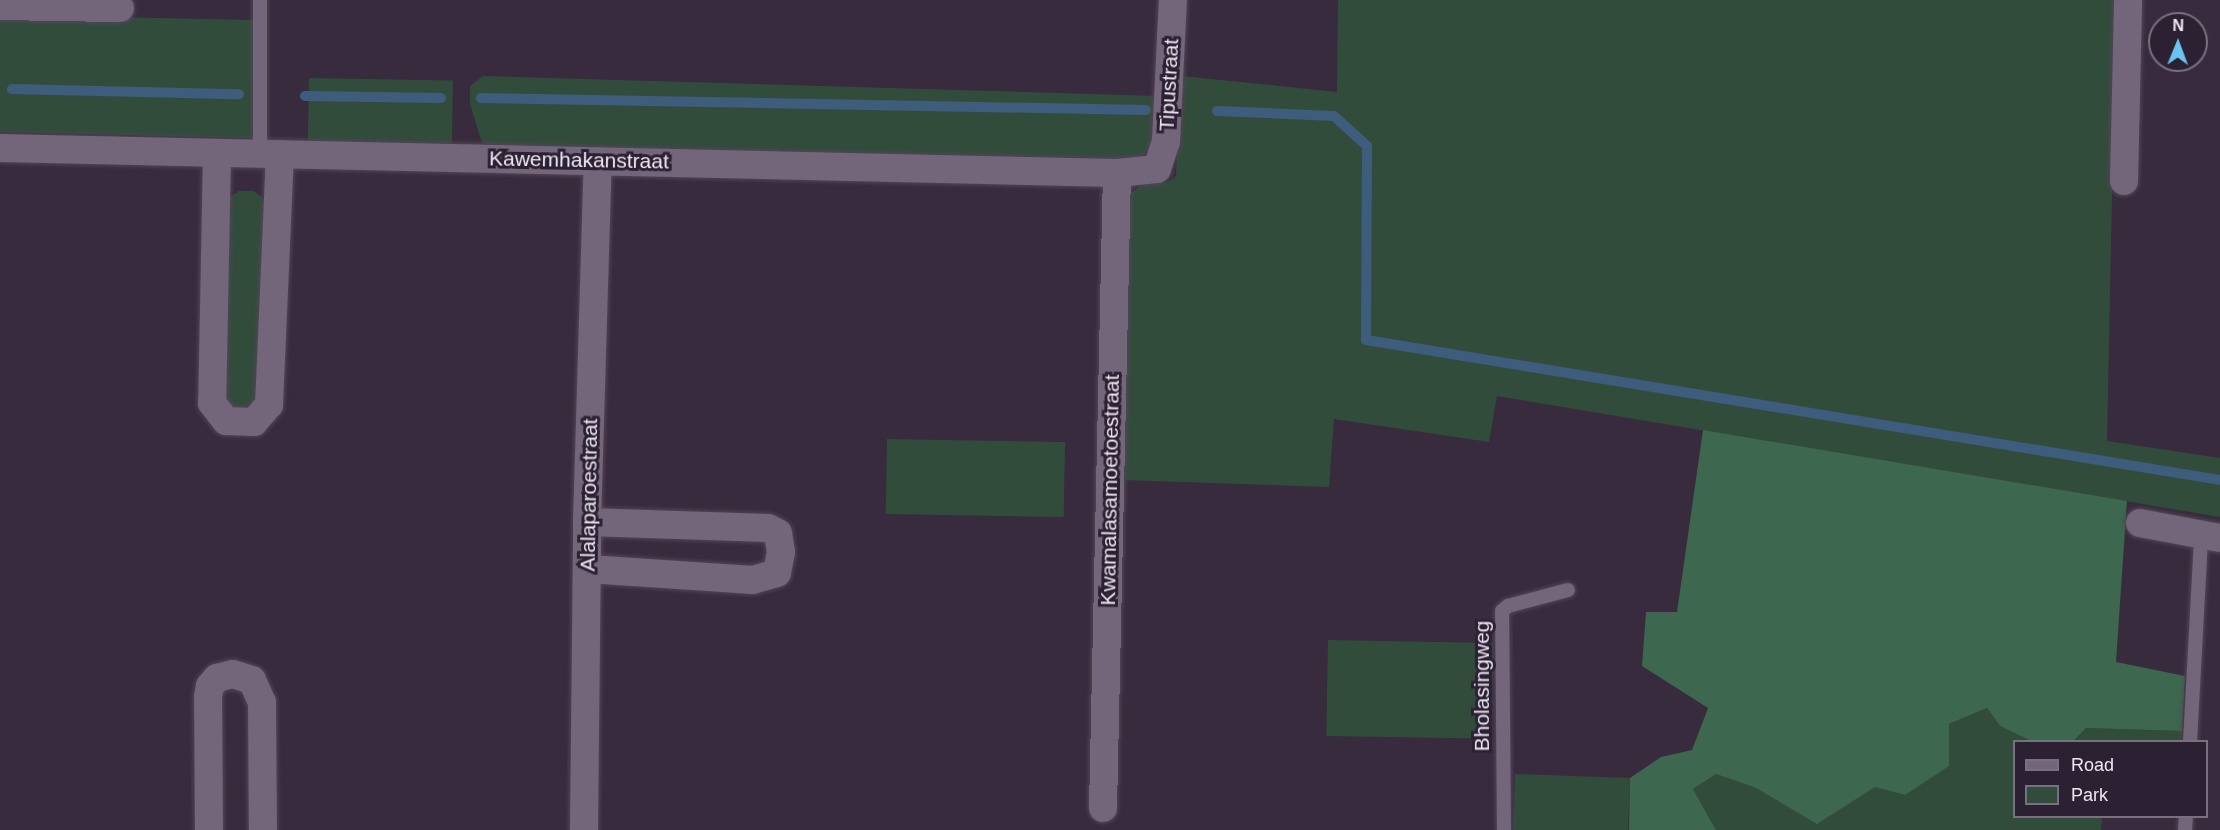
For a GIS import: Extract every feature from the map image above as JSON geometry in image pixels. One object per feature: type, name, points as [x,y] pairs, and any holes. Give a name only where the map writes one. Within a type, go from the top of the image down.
[{"type":"street","name":"Tipustraat","points":[[1157,169],[1166,141],[1173,0]]},
{"type":"street","points":[[2124,181],[2128,0]]},
{"type":"street","points":[[0,6],[120,8]]},
{"type":"street","name":"Kawemhakanstraat","points":[[0,148],[1117,172],[1157,169]]},
{"type":"street","points":[[217,153],[212,403],[216,414],[226,422],[254,422],[269,405],[270,154]]},
{"type":"street","name":"Alalaparoestraat","points":[[584,830],[587,522],[598,160]]},
{"type":"street","name":"Kwamalasamoetoestraat","points":[[1103,808],[1117,172]]},
{"type":"street","points":[[587,522],[768,528],[778,533],[781,552],[777,573],[753,580],[588,569]]},
{"type":"street","points":[[2140,523],[2211,537]]},
{"type":"street","points":[[209,830],[208,698],[210,686],[217,678],[233,674],[252,680],[262,702],[264,830]]},
{"type":"lane","points":[[260,0],[270,154]]},
{"type":"lane","points":[[2190,740],[2211,537]]},
{"type":"lane","name":"Bholasingweg","points":[[1503,830],[1502,611],[1508,606],[1568,590]]},
{"type":"green space","points":[[1338,0],[2116,0],[2107,441],[2220,458],[2220,517],[1497,396],[1489,442],[1334,419],[1329,487],[1122,480],[1125,199],[1141,185],[1168,182],[1176,176],[1182,76],[1337,92]]},
{"type":"green space","points":[[13,15],[254,20],[252,138],[0,132],[0,18]]},
{"type":"green space","points":[[483,76],[1158,96],[1156,135],[1150,149],[1139,159],[492,145],[482,143],[470,104],[470,86]]},
{"type":"green space","points":[[309,78],[453,81],[452,144],[308,141]]},
{"type":"green space","points":[[239,191],[254,191],[268,203],[259,405],[221,413],[230,197]]},
{"type":"green space","points":[[1703,430],[2127,501],[2116,662],[2185,676],[2182,731],[2086,728],[2075,740],[2029,740],[2000,726],[1987,708],[1949,724],[1949,766],[1905,795],[1875,787],[1817,824],[1756,788],[1716,774],[1693,789],[1716,830],[1629,830],[1630,778],[1661,757],[1692,750],[1708,708],[1642,666],[1646,612],[1677,612]]},
{"type":"green space","points":[[887,439],[1065,442],[1064,517],[886,514]]},
{"type":"green space","points":[[1328,640],[1493,643],[1491,739],[1326,736]]},
{"type":"green space","points":[[1987,708],[2000,726],[2029,740],[2013,740],[2013,818],[2102,818],[2101,830],[1716,830],[1693,789],[1716,774],[1756,788],[1817,823],[1875,787],[1905,795],[1949,724]]},
{"type":"green space","points":[[2086,728],[2182,731],[2181,740],[2076,740]]},
{"type":"green space","points":[[1515,774],[1630,778],[1628,830],[1513,830]]},
{"type":"waterway","points":[[12,89],[239,94]]},
{"type":"waterway","points":[[305,96],[441,98]]},
{"type":"waterway","points":[[481,98],[1146,110]]},
{"type":"waterway","points":[[1217,111],[1334,116],[1367,146],[1366,340],[2220,480]]}]
